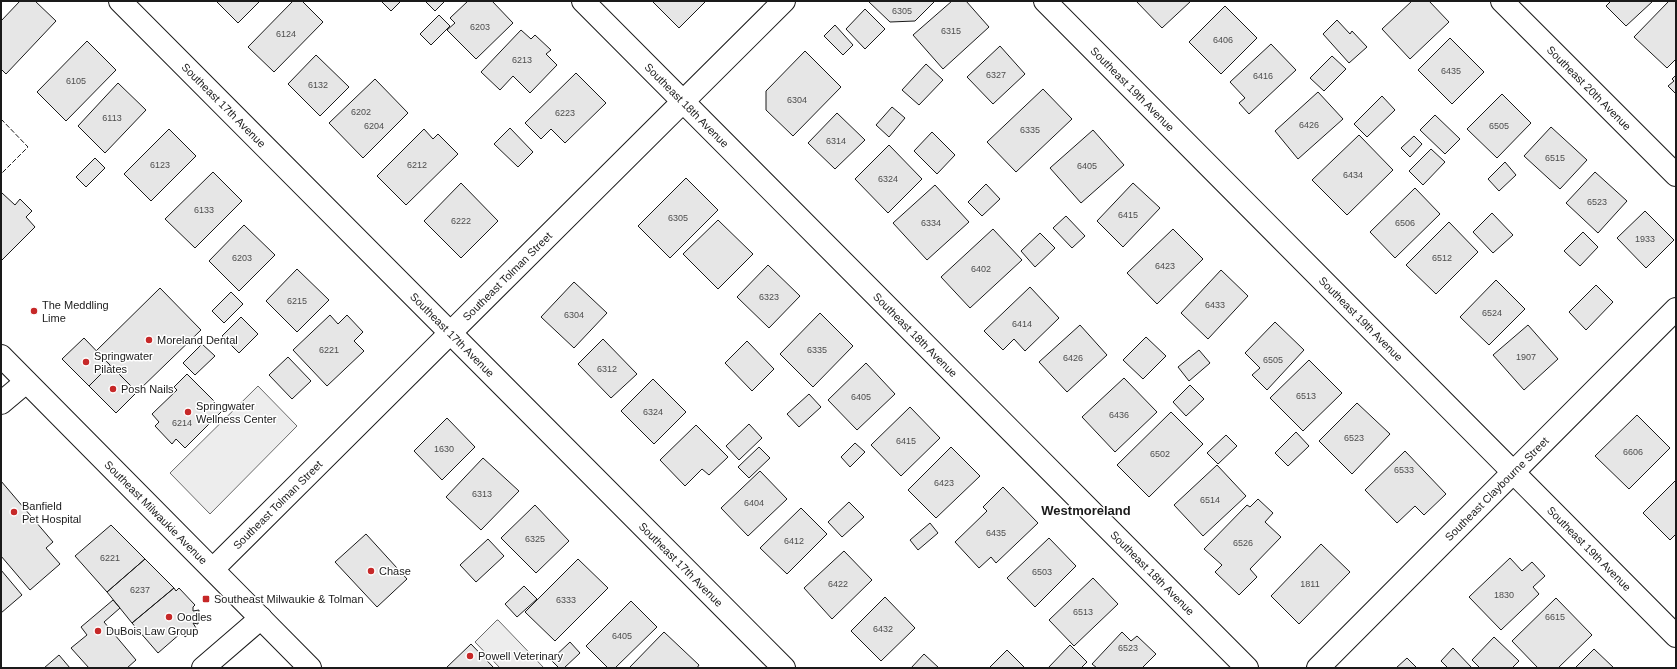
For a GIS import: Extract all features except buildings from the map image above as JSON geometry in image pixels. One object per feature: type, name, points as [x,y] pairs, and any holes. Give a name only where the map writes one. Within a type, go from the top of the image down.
[{"type":"street","name":"Southeast 17th Avenue","points":[[120,1],[784,668]]},
{"type":"street","name":"Southeast 18th Avenue","points":[[583,1],[1247,668]]},
{"type":"street","name":"Southeast Tolman Street","points":[[213,569],[784,1]]},
{"type":"street","name":"Southeast 19th Avenue","points":[[1045,1],[1676,636]]},
{"type":"street","name":"Southeast 20th Avenue","points":[[1502,1],[1676,175]]},
{"type":"street","name":"Southeast Claybourne Street","points":[[1318,668],[1676,309]]},
{"type":"street","name":"Southeast Milwaukie Avenue","points":[[1,356],[310,668]]},
{"type":"street","points":[[1,402],[26,382]]},
{"type":"street","points":[[203,668],[261,618]]},
{"type":"shaded area","points":[[258,386],[297,426],[210,514],[170,473]]},
{"type":"shaded area","points":[[497,620],[544,668],[500,668],[475,642]]},
{"type":"fence","points":[[1,119],[28,147],[1,174]]},
{"type":"place","name":"The Meddling Lime","points":[[34,311]]},
{"type":"place","name":"Moreland Dental","points":[[149,340]]},
{"type":"place","name":"Springwater Pilates","points":[[86,362]]},
{"type":"place","name":"Posh Nails","points":[[113,389]]},
{"type":"place","name":"Springwater Wellness Center","points":[[188,412]]},
{"type":"place","name":"Banfield Pet Hospital","points":[[14,512]]},
{"type":"place","name":"Chase","points":[[371,571]]},
{"type":"place","name":"Southeast Milwaukie & Tolman","points":[[206,599]]},
{"type":"place","name":"Oodles","points":[[169,617]]},
{"type":"place","name":"DuBois Law Group","points":[[98,631]]},
{"type":"place","name":"Powell Veterinary","points":[[470,656]]},
{"type":"district","name":"Westmoreland","points":[[1086,510]]}]
